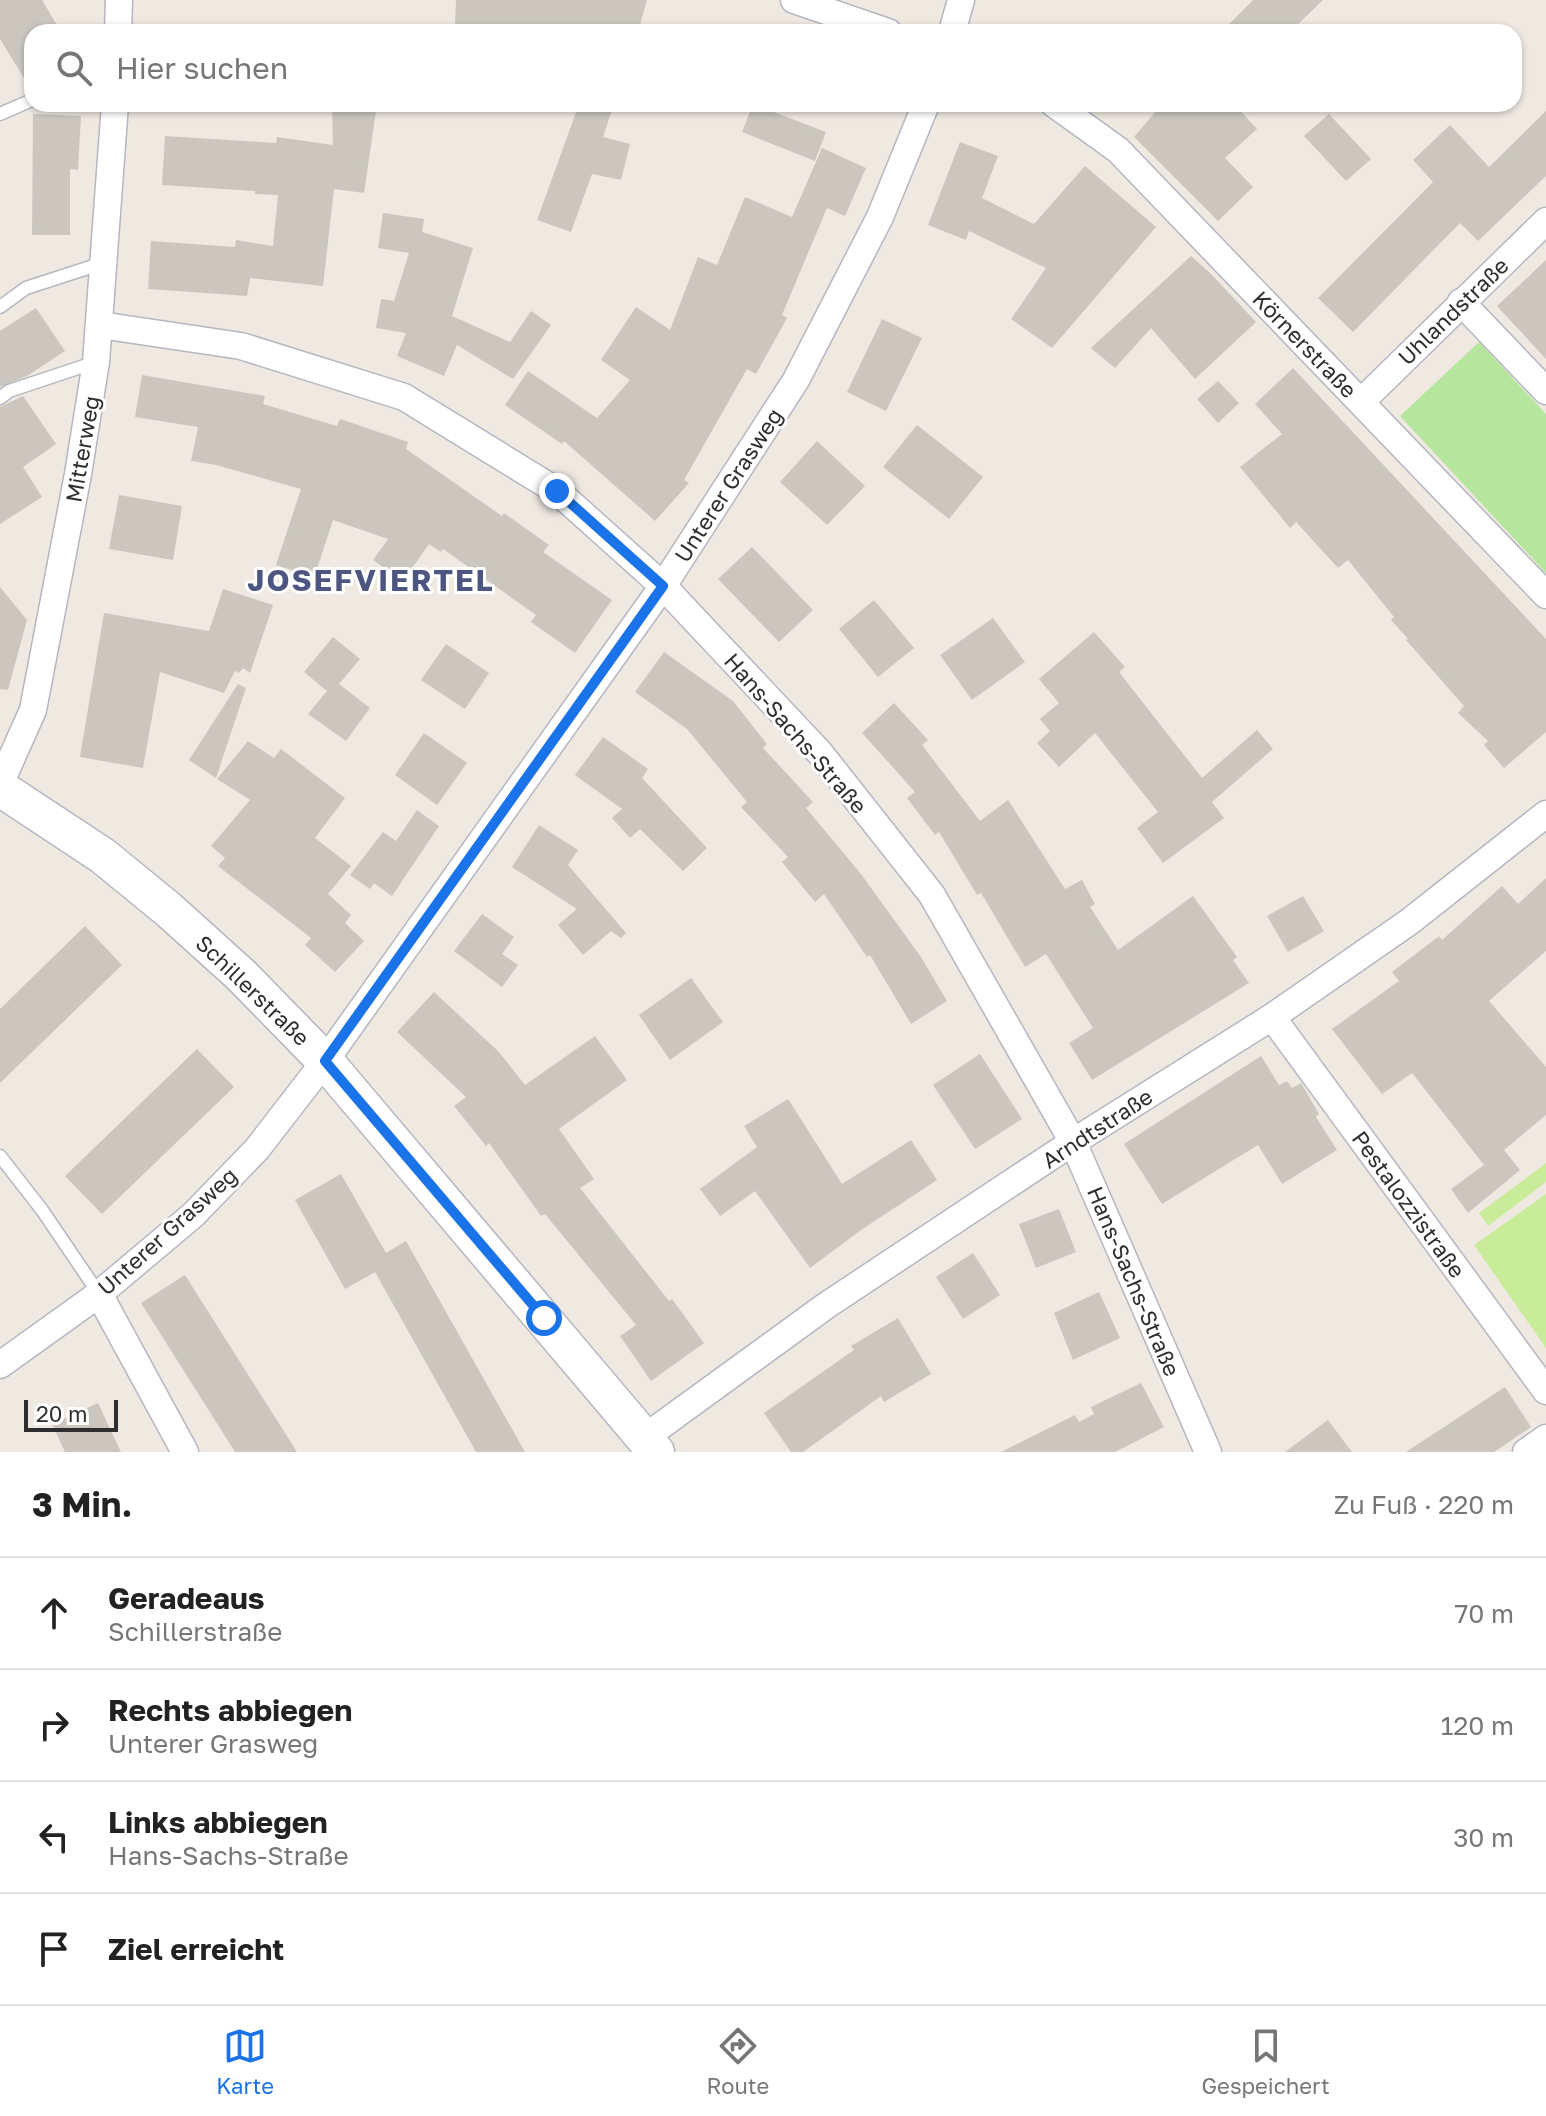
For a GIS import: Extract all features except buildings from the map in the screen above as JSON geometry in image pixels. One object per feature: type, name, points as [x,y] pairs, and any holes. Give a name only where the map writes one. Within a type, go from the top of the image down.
[{"type":"main road","name":"Schillerstraße","points":[[0,786],[103,856],[241,975],[325,1061],[650,1445]]},
{"type":"street","points":[[118,24],[119,0]]},
{"type":"street","points":[[794,0],[864,24]]},
{"type":"street","points":[[954,24],[961,0]]},
{"type":"street","name":"Mitterweg","points":[[0,786],[33,710],[78,474],[100,325],[115,112]]},
{"type":"street","name":"Unterer Grasweg","points":[[0,1365],[99,1294],[193,1215],[257,1149],[325,1061],[663,586],[796,380],[880,217],[923,112]]},
{"type":"street","name":"Körnerstraße","points":[[1065,112],[1118,150],[1546,595]]},
{"type":"street","name":"Uhlandstraße","points":[[1361,402],[1546,221]]},
{"type":"street","points":[[1461,302],[1546,391]]},
{"type":"street","name":"Hans-Sachs-Straße","points":[[100,325],[241,346],[404,397],[557,491],[663,586],[820,753],[932,895],[1073,1142],[1208,1452]]},
{"type":"street","name":"Arndtstraße","points":[[650,1445],[827,1305],[1073,1142],[1272,1017],[1409,922],[1546,814]]},
{"type":"street","name":"Pestalozzistraße","points":[[1272,1017],[1546,1391]]},
{"type":"street","points":[[99,1294],[185,1452]]},
{"type":"street","points":[[1526,1452],[1546,1438]]},
{"type":"lane","points":[[0,114],[24,104]]},
{"type":"lane","points":[[0,307],[26,288],[106,262]]},
{"type":"lane","points":[[0,398],[9,391],[96,362]]},
{"type":"lane","points":[[0,1156],[42,1210],[99,1294]]},
{"type":"green space","points":[[1479,342],[1546,414],[1546,573],[1400,416]]},
{"type":"green space","points":[[1546,1163],[1546,1182],[1488,1226],[1479,1213]]},
{"type":"green space","points":[[1546,1194],[1546,1348],[1474,1245]]},
{"type":"district","name":"JOSEFVIERTEL","points":[[371,580]]},
{"type":"route","points":[[544,1318],[325,1061],[538,766],[663,586],[557,491]]}]
